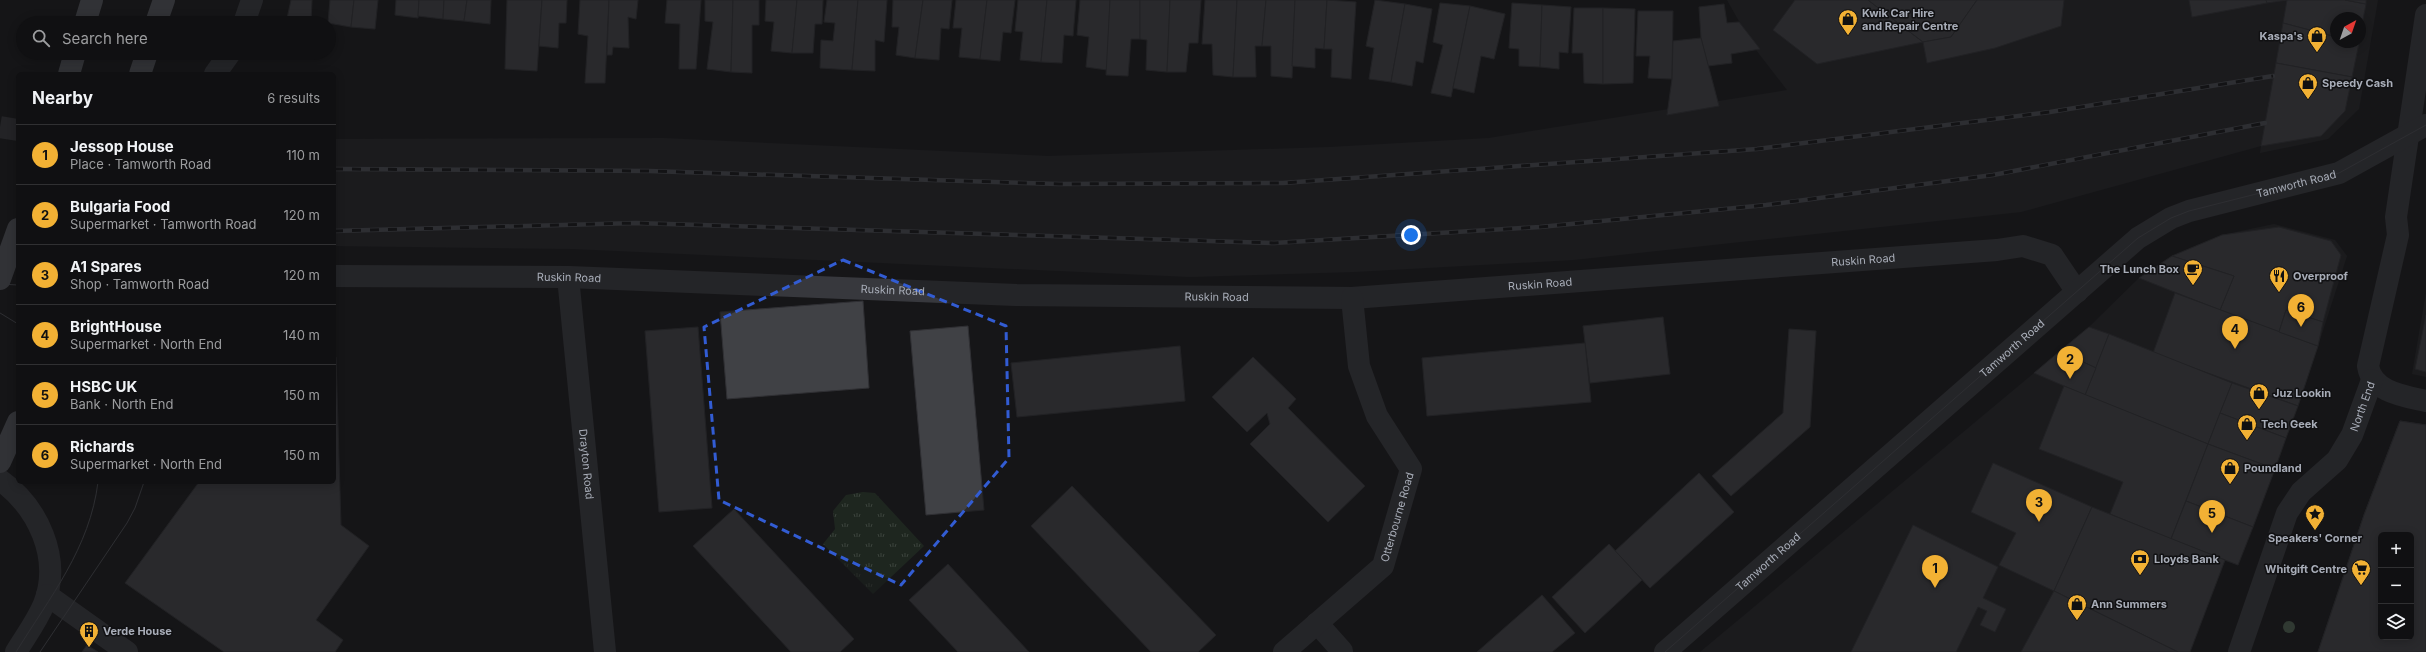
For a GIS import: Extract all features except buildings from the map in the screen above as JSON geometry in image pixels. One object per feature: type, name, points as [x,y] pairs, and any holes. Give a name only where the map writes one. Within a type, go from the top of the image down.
[{"type":"main road","points":[[87,16],[92,0]]},
{"type":"main road","points":[[158,16],[164,0]]},
{"type":"main road","points":[[69,72],[73,60]]},
{"type":"main road","points":[[141,72],[145,60]]},
{"type":"main road","points":[[0,279],[16,235]]},
{"type":"main road","points":[[0,462],[16,426]]},
{"type":"street","points":[[246,16],[252,0]]},
{"type":"street","name":"North End","points":[[2239,652],[2287,513],[2301,492],[2336,460],[2352,435],[2372,380],[2368,366],[2398,235],[2396,217],[2420,129],[2426,15]]},
{"type":"street","points":[[216,72],[225,60]]},
{"type":"street","name":"Tamworth Road","points":[[1665,652],[2077,292],[2124,249],[2171,218],[2190,211],[2339,173],[2367,160],[2420,129]]},
{"type":"street","name":"Ruskin Road","points":[[336,276],[568,277],[1016,296],[1352,298],[1894,258],[2023,246],[2052,255],[2077,292]]},
{"type":"street","name":"Drayton Road","points":[[568,277],[605,652]]},
{"type":"street","name":"Otterbourne Road","points":[[1284,652],[1383,566],[1411,469],[1377,416],[1359,366],[1352,298]]},
{"type":"street","points":[[2372,380],[2393,393],[2426,400]]},
{"type":"street","points":[[0,480],[17,494],[43,532],[47,548],[49,567],[47,595],[37,618],[16,652]]},
{"type":"street","points":[[47,595],[127,652]]},
{"type":"street","points":[[1317,623],[1342,651]]},
{"type":"highlighted area","points":[[843,260],[1006,326],[1009,458],[901,585],[719,500],[704,327]]},
{"type":"shaded area","points":[[1727,0],[2378,0],[2359,109],[2328,139],[2260,153],[2261,146],[2021,212],[1573,260],[1354,272],[1190,277],[573,249],[336,246],[336,139],[663,138],[1048,156],[1330,147],[1489,138],[1787,90],[1753,46]]},
{"type":"shaded area","points":[[2274,224],[2335,240],[2347,256],[2318,346],[2238,565],[2225,561],[2189,652],[1700,652],[2089,327],[2139,278],[2172,256],[2222,235]]},
{"type":"shaded area","points":[[2426,293],[2426,377],[2412,374]]},
{"type":"green space","points":[[863,492],[875,493],[924,546],[873,594],[823,544],[835,529],[833,511],[846,495]]},
{"type":"tunnel","points":[[0,127],[16,130]]},
{"type":"tram line","points":[[1665,652],[2138,238],[2171,218],[2189,211],[2339,173],[2426,125]]},
{"type":"tram line","points":[[0,284],[16,285]]},
{"type":"tram line","points":[[0,313],[16,323]]},
{"type":"tram line","points":[[16,652],[55,591],[78,550],[87,529],[94,506],[98,484]]},
{"type":"tram line","points":[[40,652],[127,523],[135,508],[143,484]]},
{"type":"railway","points":[[336,169],[649,171],[1059,184],[1283,183],[1757,149],[2050,112],[2273,76]]},
{"type":"railway","points":[[336,231],[636,223],[1274,243],[1540,227],[1766,205],[1993,175],[2265,123]]},
{"type":"place","name":"Kwik Car Hire and Repair Centre","points":[[1848,36]]},
{"type":"place","name":"Kaspa's","points":[[2317,53]]},
{"type":"place","name":"Speedy Cash","points":[[2308,100]]},
{"type":"place","name":"The Lunch Box","points":[[2193,286]]},
{"type":"place","name":"Overproof","points":[[2279,293]]},
{"type":"place","name":"Richards","points":[[2301,327]]},
{"type":"place","name":"BrightHouse","points":[[2235,349]]},
{"type":"place","name":"Bulgaria Food","points":[[2070,379]]},
{"type":"place","name":"Juz Lookin","points":[[2259,410]]},
{"type":"place","name":"Tech Geek","points":[[2247,441]]},
{"type":"place","name":"Poundland","points":[[2230,485]]},
{"type":"place","name":"A1 Spares","points":[[2039,522]]},
{"type":"place","name":"Speakers' Corner","points":[[2315,531]]},
{"type":"place","name":"HSBC UK","points":[[2212,533]]},
{"type":"place","name":"Lloyds Bank","points":[[2140,576]]},
{"type":"place","name":"Whitgift Centre","points":[[2361,586]]},
{"type":"place","name":"Jessop House","points":[[1935,588]]},
{"type":"place","name":"Ann Summers","points":[[2077,621]]},
{"type":"place","name":"Verde House","points":[[89,648]]}]
